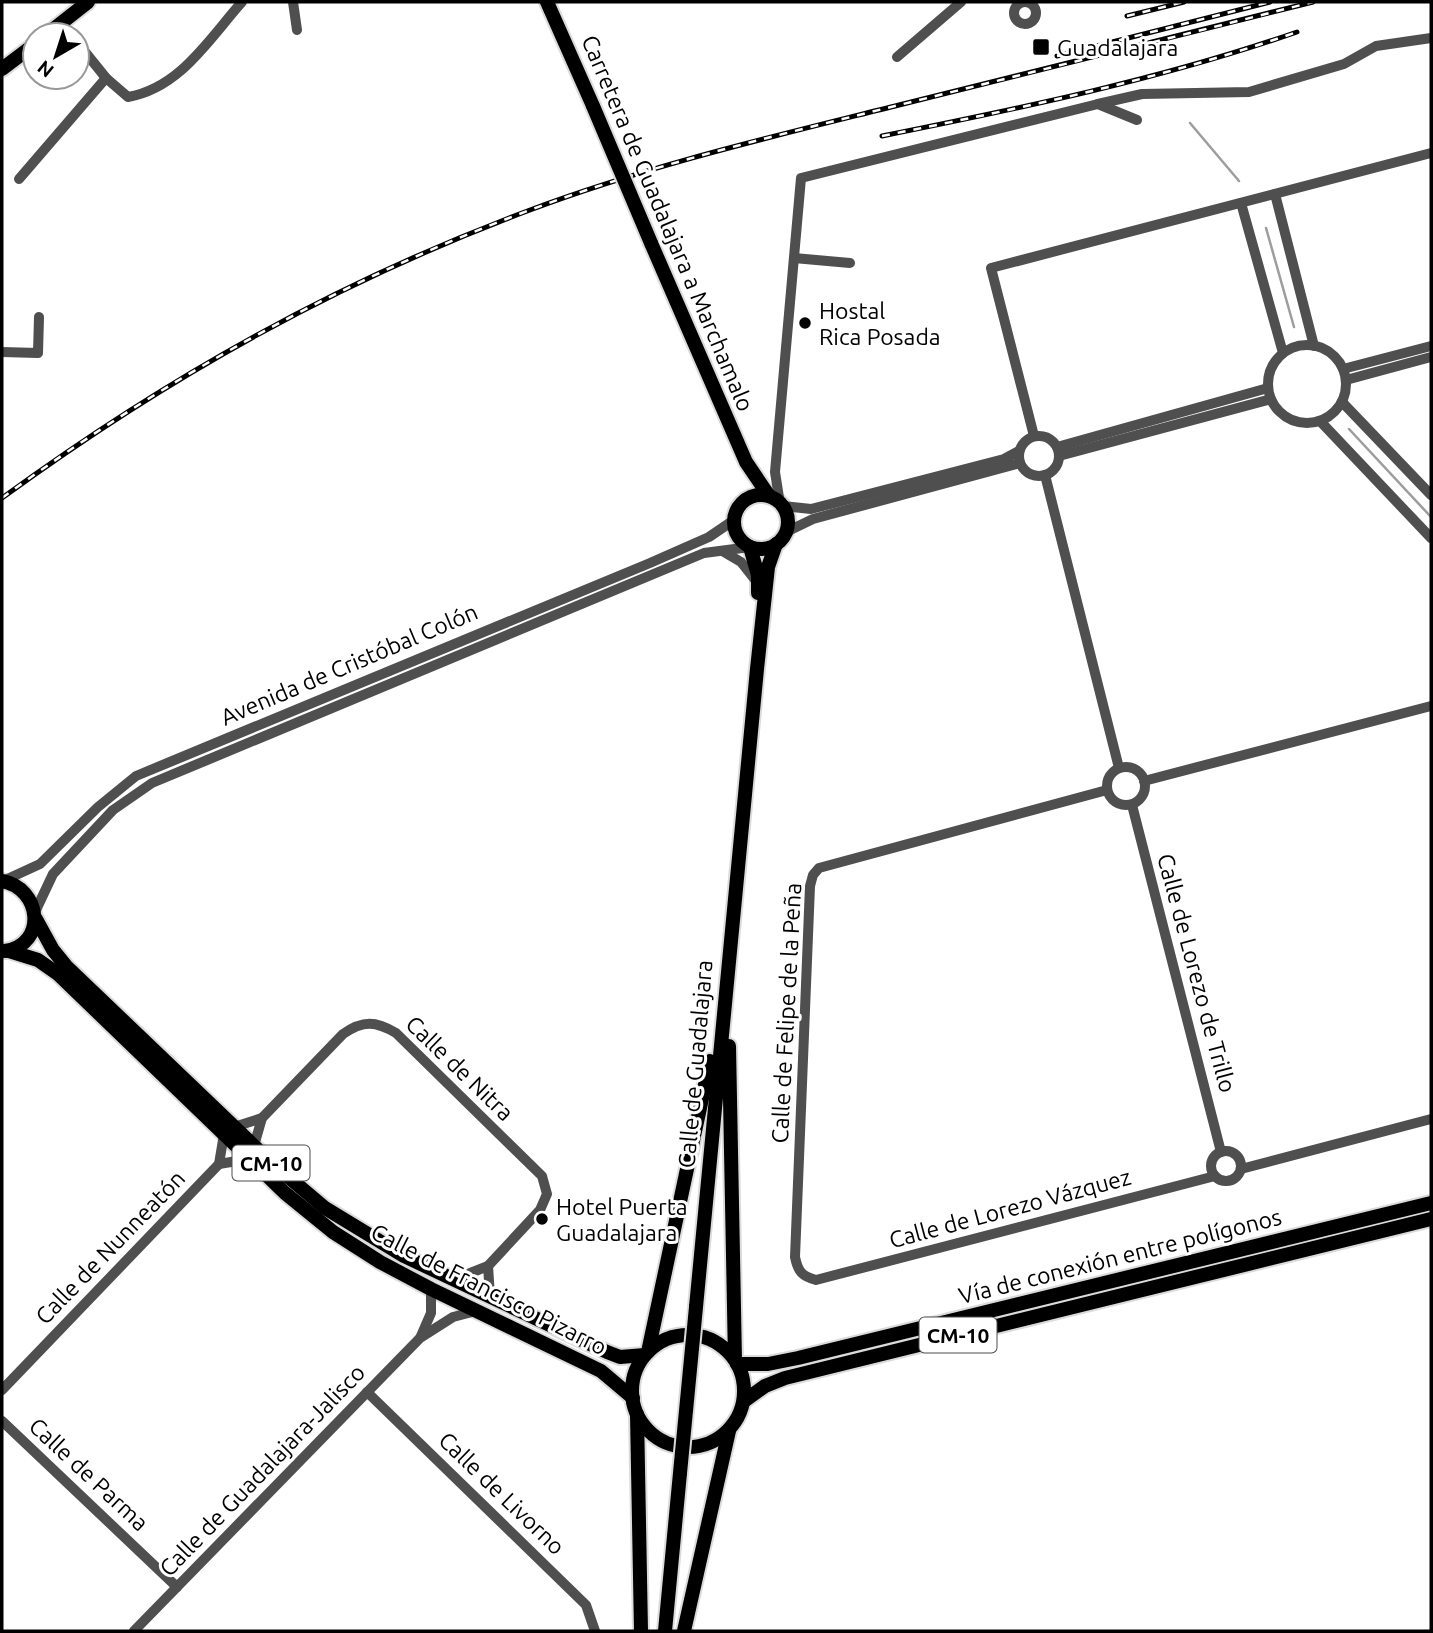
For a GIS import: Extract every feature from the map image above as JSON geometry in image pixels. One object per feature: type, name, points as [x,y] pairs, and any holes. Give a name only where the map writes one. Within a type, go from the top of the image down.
[{"type":"main road","points":[[64,21],[88,2]]},
{"type":"main road","name":"Carretera de Guadalajara a Marchamalo","points":[[547,2],[746,462],[772,499]]},
{"type":"main road","points":[[2,69],[21,55]]},
{"type":"main road","name":"Carretera de Guadalajara a Marchamalo","points":[[746,462],[748,498]]},
{"type":"main road","points":[[748,498],[772,499],[788,520],[786,532],[776,544],[763,549],[750,547],[738,536],[734,520],[738,508],[748,498]]},
{"type":"main road","name":"Calle de Guadalajara","points":[[757,669],[762,642],[767,573],[776,544]]},
{"type":"main road","name":"Calle de Guadalajara","points":[[665,1631],[757,669],[759,584],[750,547]]},
{"type":"main road","points":[[729,1431],[711,1443],[694,1447],[676,1446],[660,1440],[646,1428],[632,1398],[636,1372],[647,1354],[710,1067],[728,895],[738,859]]},
{"type":"main road","name":"CM-10","points":[[2,881],[24,892],[35,915],[26,941],[5,951]]},
{"type":"main road","name":"Calle de Francisco Pizarro","points":[[35,915],[59,959],[251,1152],[300,1206],[341,1238],[431,1289],[601,1371],[632,1398]]},
{"type":"main road","points":[[684,1631],[729,1431],[744,1401],[743,1382],[736,1362],[735,1333],[729,1132],[729,945]]},
{"type":"main road","name":"Calle de Francisco Pizarro","points":[[5,951],[38,960],[58,974],[229,1130]]},
{"type":"main road","name":"Calle de Francisco Pizarro","points":[[251,1152],[345,1222],[404,1256],[614,1355],[647,1354]]},
{"type":"main road","name":"CM-10","points":[[1177,1265],[1332,1219],[1431,1194]]},
{"type":"main road","name":"Vía de conexión entre polígonos","points":[[736,1362],[768,1364],[1431,1203]]},
{"type":"main road","name":"Vía de conexión entre polígonos","points":[[744,1401],[765,1386],[785,1378],[1431,1220]]},
{"type":"main road","name":"CM-10","points":[[1177,1282],[1241,1274],[1431,1228]]},
{"type":"main road","points":[[735,1333],[742,1349],[768,1364]]},
{"type":"main road","name":"CM-10","points":[[647,1354],[676,1337],[692,1336],[723,1347],[736,1362]]},
{"type":"main road","points":[[637,1413],[641,1631]]},
{"type":"street","points":[[91,59],[125,101],[148,94],[176,78],[242,2]]},
{"type":"street","points":[[293,2],[297,30]]},
{"type":"street","points":[[897,57],[961,2]]},
{"type":"street","points":[[772,499],[801,178],[1142,94],[1249,92],[1344,64],[1376,46],[1431,38]]},
{"type":"street","points":[[19,179],[106,78]]},
{"type":"street","points":[[1098,104],[1138,120]]},
{"type":"street","points":[[1034,436],[991,268],[1431,153]]},
{"type":"street","points":[[1275,194],[1314,346]]},
{"type":"street","points":[[1241,203],[1283,353]]},
{"type":"street","points":[[794,258],[850,263]]},
{"type":"street","points":[[2,352],[38,353],[39,317]]},
{"type":"street","points":[[1314,346],[1331,353],[1344,375],[1342,402],[1328,417],[1305,424],[1283,415],[1270,393],[1270,372],[1283,353],[1294,347],[1314,346]]},
{"type":"street","points":[[1344,375],[1431,346]]},
{"type":"street","points":[[1344,375],[1431,357]]},
{"type":"street","points":[[1058,451],[1270,393]]},
{"type":"street","points":[[1342,402],[1431,495]]},
{"type":"street","points":[[1320,421],[1431,538]]},
{"type":"street","points":[[772,499],[811,509],[1004,459],[1019,451],[1024,442],[1034,436],[1044,436],[1058,451]]},
{"type":"street","points":[[1019,451],[1020,463],[1028,472],[1045,475],[1055,468],[1058,451]]},
{"type":"street","points":[[786,532],[813,519],[1020,463]]},
{"type":"street","points":[[772,499],[775,472]]},
{"type":"street","points":[[1045,475],[1119,768]]},
{"type":"street","name":"Avenida de Cristóbal Colón","points":[[2,881],[40,864],[98,807],[136,776],[650,563],[709,537],[734,520]]},
{"type":"street","name":"Avenida de Cristóbal Colón","points":[[35,915],[53,874],[113,810],[152,783],[704,553],[750,547]]},
{"type":"street","points":[[722,551],[741,562],[759,584]]},
{"type":"street","points":[[1144,781],[1431,706]]},
{"type":"street","points":[[1119,768],[1136,769],[1144,781],[1142,797],[1132,805],[1119,804],[1107,790],[1108,778],[1119,768]]},
{"type":"street","name":"Calle de Felipe de la Peña","points":[[816,1280],[803,1276],[795,1257],[810,886],[813,875],[819,868],[1107,790]]},
{"type":"street","name":"Calle de Lorezo de Trillo","points":[[1132,805],[1222,1152]]},
{"type":"street","name":"Calle de Nitra","points":[[251,1152],[262,1118],[343,1034],[356,1024],[377,1022],[396,1032],[542,1177],[547,1194],[540,1210],[488,1266],[455,1279]]},
{"type":"street","name":"Calle de Nitra","points":[[229,1130],[262,1118]]},
{"type":"street","points":[[1241,1168],[1237,1156],[1222,1152],[1211,1165],[1215,1176],[1230,1181],[1241,1168],[1431,1119]]},
{"type":"street","points":[[219,1164],[229,1130]]},
{"type":"street","points":[[219,1164],[251,1152]]},
{"type":"street","name":"Calle de Nunneatón","points":[[2,1390],[219,1164]]},
{"type":"street","name":"Calle de Lorezo Vázquez","points":[[816,1280],[1215,1176]]},
{"type":"street","points":[[488,1266],[490,1296]]},
{"type":"street","name":"Calle de Guadalajara-Jalisco","points":[[420,1338],[431,1313],[431,1289]]},
{"type":"street","name":"Calle de Guadalajara-Jalisco","points":[[134,1631],[420,1338],[453,1317],[476,1311]]},
{"type":"street","name":"Calle de Livorno","points":[[367,1392],[586,1605],[595,1631]]},
{"type":"street","name":"Calle de Parma","points":[[2,1421],[177,1587]]},
{"type":"waterway","points":[[1190,123],[1239,181]]},
{"type":"waterway","points":[[1266,228],[1294,327]]},
{"type":"waterway","points":[[1349,429],[1431,517]]},
{"type":"railway","points":[[1127,16],[1184,2]]},
{"type":"railway","points":[[1057,56],[1270,2]]},
{"type":"railway","points":[[2,498],[127,412],[256,336],[389,268],[530,210],[713,152],[1313,2]]},
{"type":"railway","points":[[882,136],[1143,78],[1297,32]]},
{"type":"place","name":"Guadalajara","points":[[1041,47]]},
{"type":"place","name":"Hostal Rica Posada","points":[[805,323]]},
{"type":"place","name":"Hotel Puerta Guadalajara","points":[[542,1219]]}]
